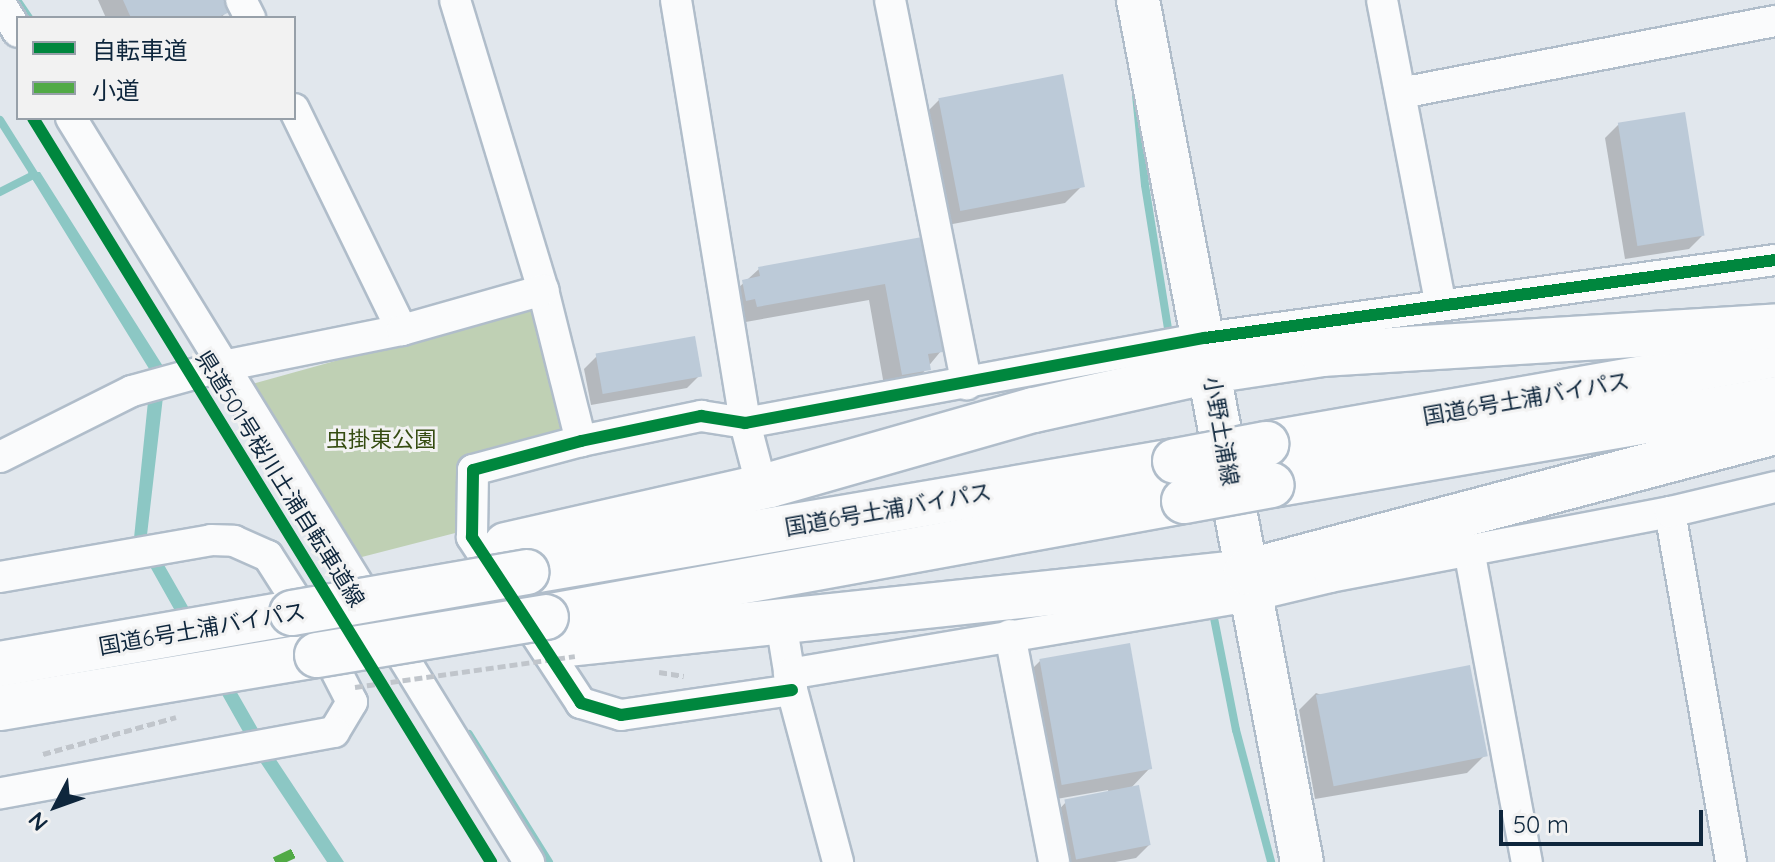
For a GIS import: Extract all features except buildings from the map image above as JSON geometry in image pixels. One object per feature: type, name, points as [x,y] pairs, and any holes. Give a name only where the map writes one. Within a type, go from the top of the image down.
[{"type":"highway","points":[[516,559],[1034,410],[1208,355],[1323,354],[1775,326]]},
{"type":"highway","name":"国道6号土浦バイパス","points":[[0,664],[360,602],[516,559],[1180,481],[1269,465],[1775,355]]},
{"type":"highway","name":"国道6号土浦バイパス","points":[[1269,465],[1775,399]]},
{"type":"highway","points":[[563,639],[1248,584],[1775,432]]},
{"type":"highway","name":"国道6号土浦バイパス","points":[[0,708],[456,632],[563,639],[1180,481]]},
{"type":"main road","name":"小野土浦線","points":[[1138,0],[1208,355],[1248,584],[1302,862]]},
{"type":"street","points":[[455,0],[543,290],[581,441]]},
{"type":"street","points":[[676,0],[745,423],[756,465]]},
{"type":"street","points":[[890,0],[967,384]]},
{"type":"street","points":[[1382,0],[1441,305]]},
{"type":"street","points":[[0,3],[16,29]]},
{"type":"street","points":[[1401,93],[1775,21]]},
{"type":"street","points":[[296,113],[402,330]]},
{"type":"street","points":[[72,120],[529,862]]},
{"type":"street","points":[[1775,260],[1441,305],[1208,355],[967,384],[745,423],[701,416],[581,441],[473,470],[472,537],[581,703],[621,715],[1248,584],[1469,550],[1670,512],[1775,487]]},
{"type":"street","points":[[0,457],[132,391],[223,366],[402,330],[543,290]]},
{"type":"street","points":[[1670,512],[1731,862]]},
{"type":"street","points":[[0,577],[211,540],[234,541],[268,556],[314,628],[352,702],[334,732],[0,793]]},
{"type":"street","points":[[1469,550],[1527,862]]},
{"type":"street","points":[[782,628],[790,682],[838,862]]},
{"type":"street","points":[[1010,635],[1054,862]]},
{"type":"path","points":[[354,688],[563,639]]},
{"type":"path","points":[[379,676],[395,703]]},
{"type":"path","points":[[41,755],[181,716]]},
{"type":"green space","name":"虫掛東公園","points":[[539,297],[572,435],[466,460],[463,531],[354,559],[245,386],[389,346]]},
{"type":"shaded area","points":[[28,172],[40,172],[166,371],[147,535],[271,752],[344,862],[327,862],[259,760],[134,538],[151,372]]},
{"type":"waterway","points":[[17,0],[28,16]]},
{"type":"waterway","points":[[1136,95],[1145,185],[1168,328]]},
{"type":"waterway","points":[[0,120],[38,180]]},
{"type":"waterway","points":[[0,192],[34,175]]},
{"type":"waterway","points":[[1214,618],[1236,730],[1271,862]]},
{"type":"waterway","points":[[469,734],[549,862]]},
{"type":"marked path","points":[[275,862],[294,853]]},
{"type":"cycle path","name":"県道501号桜川土浦自転車道線","points":[[34,120],[491,862]]},
{"type":"cycle path","points":[[792,690],[621,715],[581,703],[472,537],[473,470],[581,441],[701,416],[745,423],[1205,338],[1775,260]]}]
